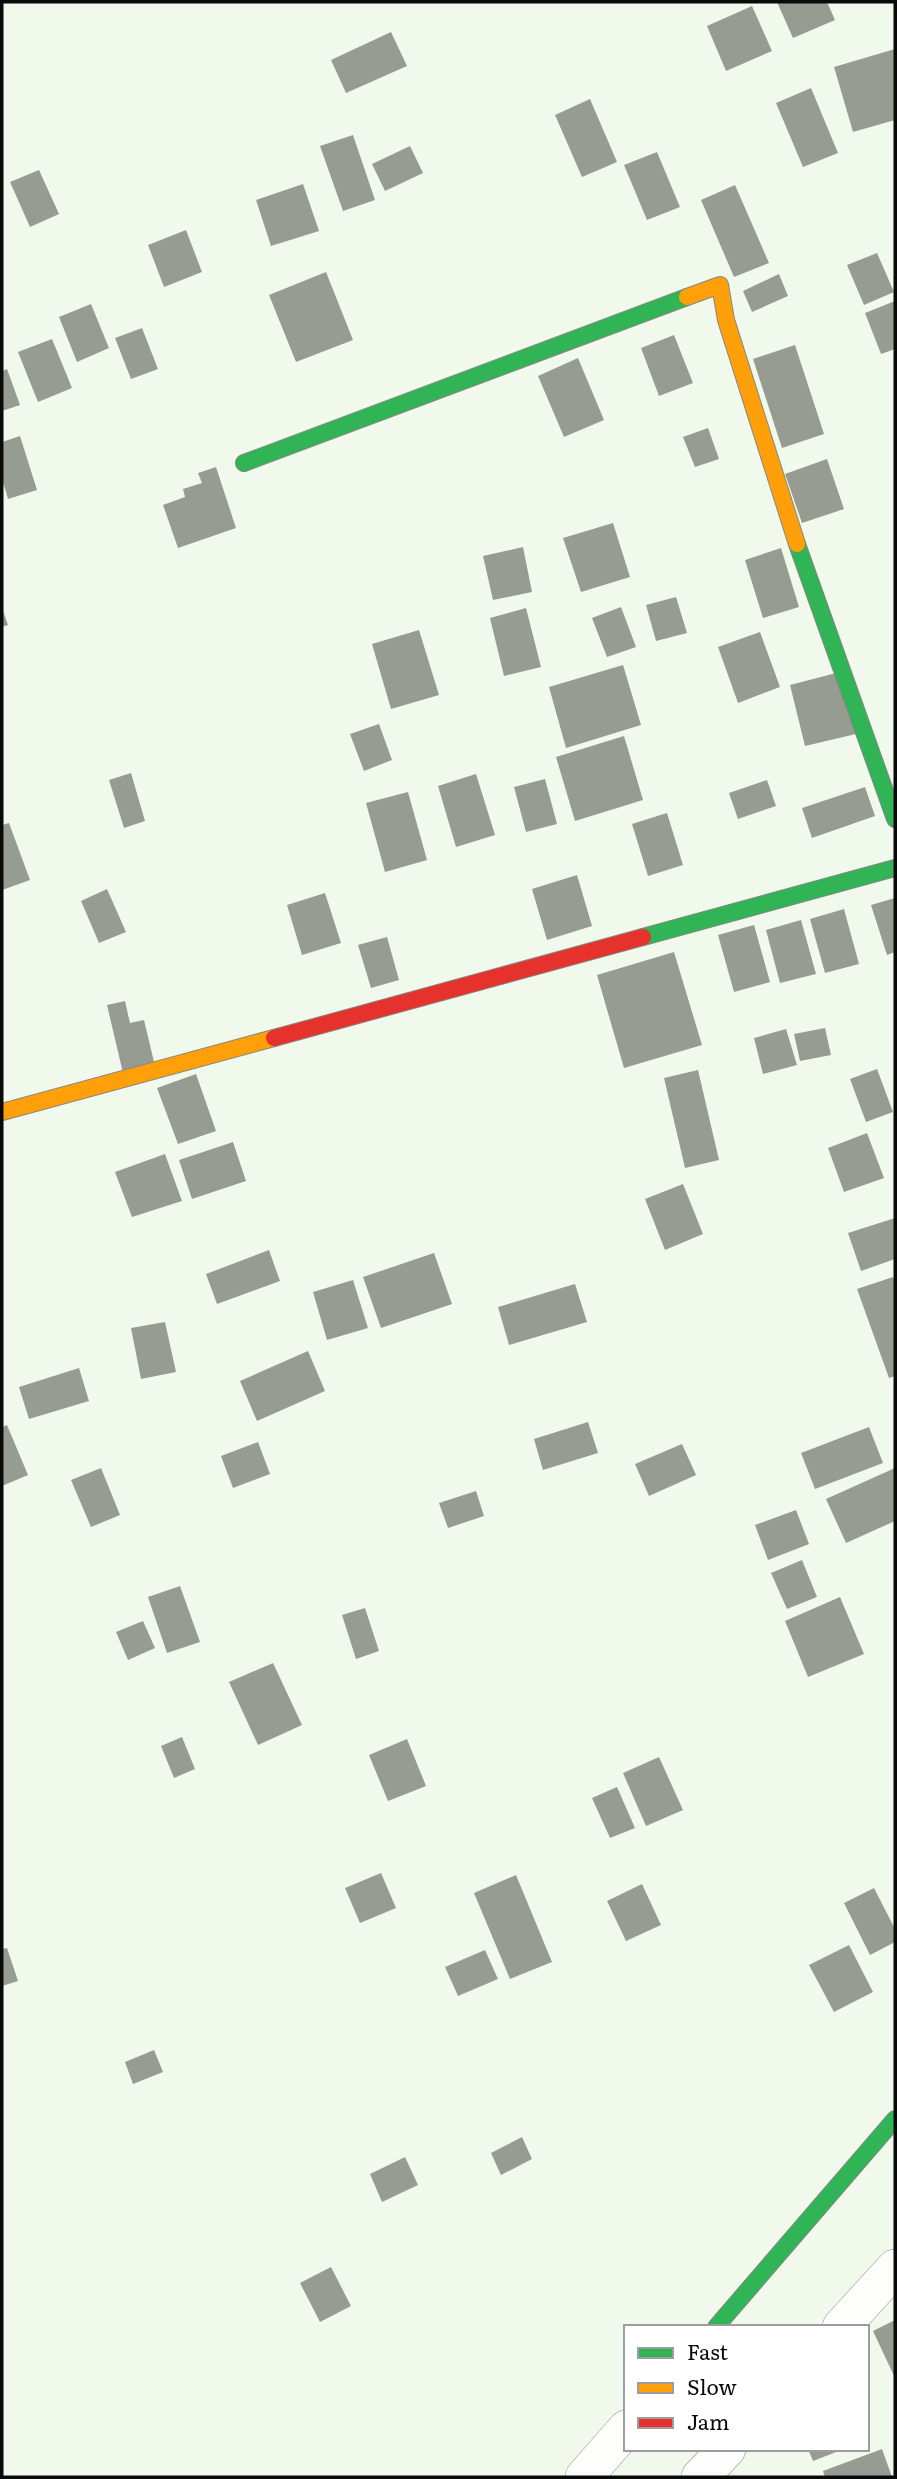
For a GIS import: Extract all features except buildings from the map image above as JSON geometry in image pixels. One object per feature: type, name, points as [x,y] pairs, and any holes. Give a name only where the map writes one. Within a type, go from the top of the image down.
[{"type":"street","points":[[244,463],[720,285],[726,320],[781,500],[895,819]]},
{"type":"street","points":[[2,1112],[895,868]]},
{"type":"street","points":[[718,2325],[895,2119]]},
{"type":"street","points":[[843,2325],[895,2268]]},
{"type":"street","points":[[584,2477],[624,2431]]},
{"type":"street","points":[[700,2477],[725,2451]]},
{"type":"traffic: fast","points":[[244,463],[687,297]]},
{"type":"traffic: fast","points":[[797,544],[895,819]]},
{"type":"traffic: fast","points":[[643,937],[895,868]]},
{"type":"traffic: fast","points":[[718,2325],[895,2119]]},
{"type":"traffic: slow","points":[[687,297],[720,285],[726,320],[797,544]]},
{"type":"traffic: slow","points":[[2,1112],[274,1038]]},
{"type":"traffic: jam","points":[[274,1038],[643,937]]}]
